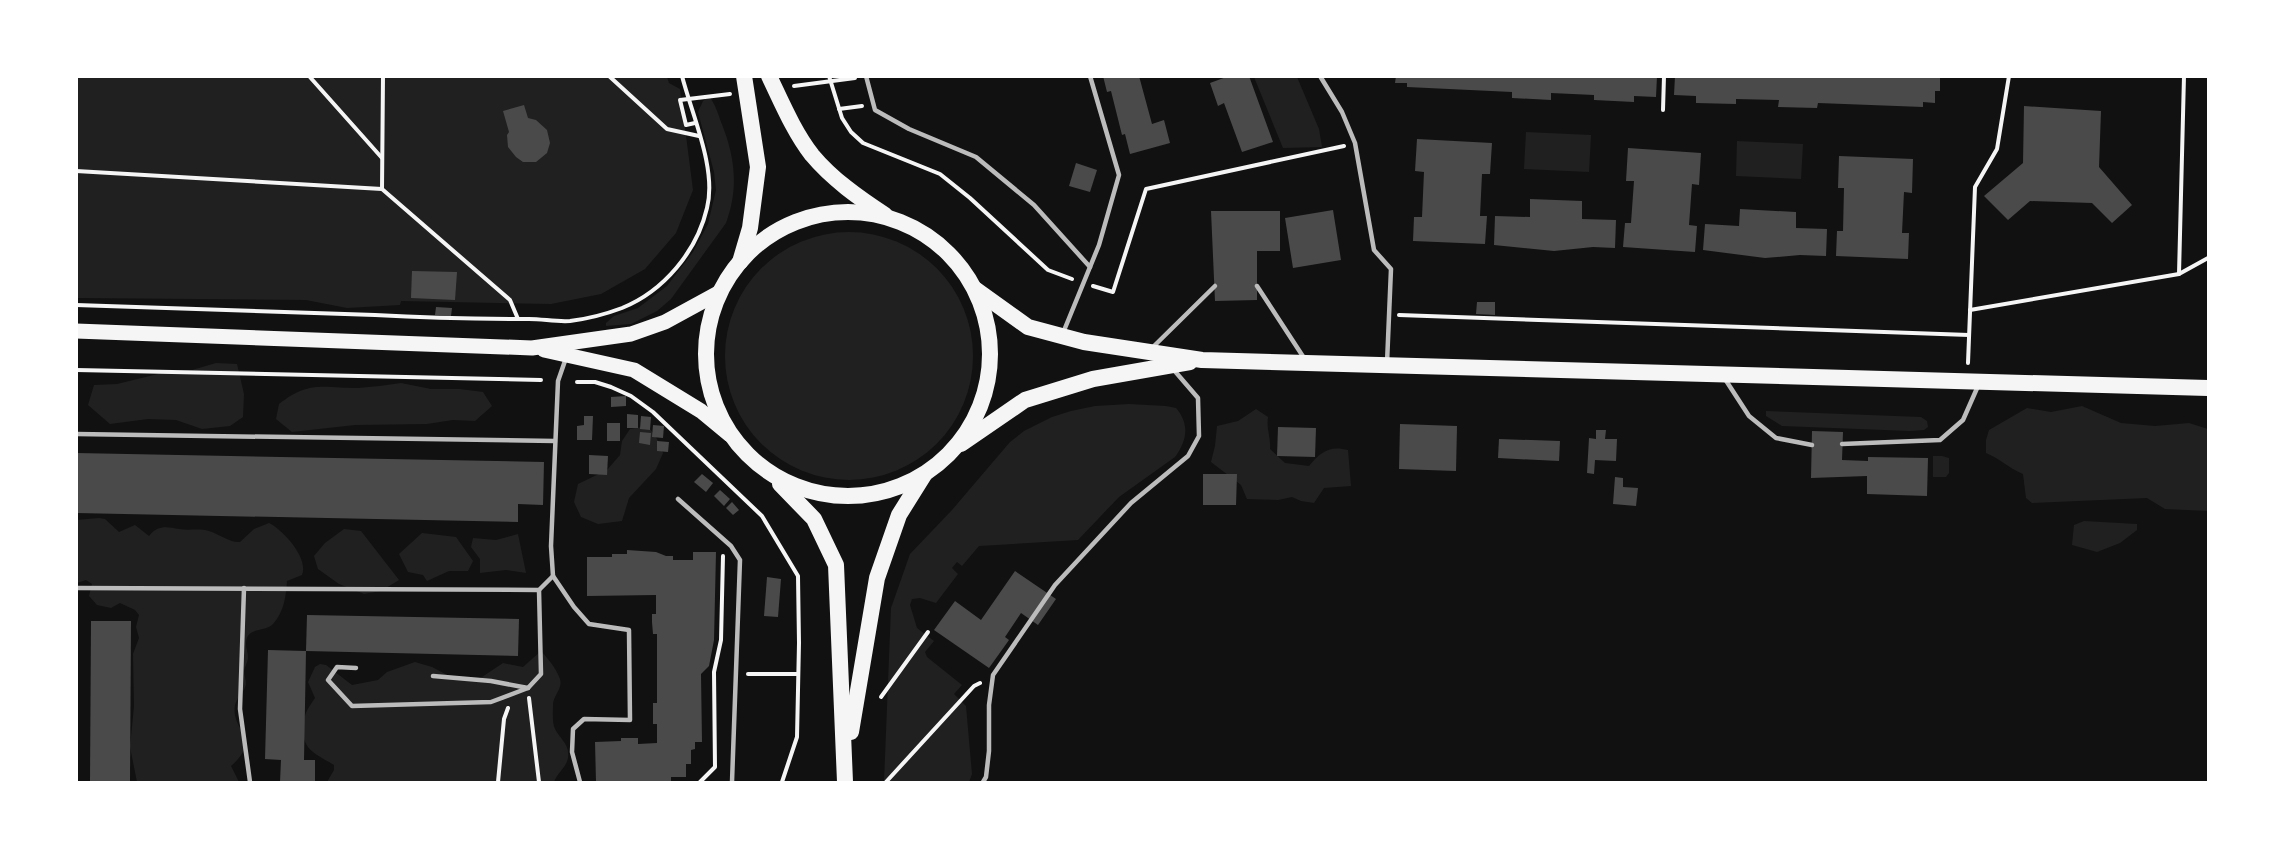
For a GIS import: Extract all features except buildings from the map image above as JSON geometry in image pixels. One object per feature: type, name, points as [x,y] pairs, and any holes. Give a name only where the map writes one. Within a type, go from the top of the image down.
[{"type":"highway","points":[[740,261],[750,228],[758,168],[744,76]]},
{"type":"highway","points":[[769,76],[790,119],[813,155],[852,193],[890,218],[916,229],[940,245],[960,266],[975,289],[988,329],[990,371],[979,411],[956,447]]},
{"type":"highway","points":[[845,774],[836,565],[814,519],[794,496],[730,435],[710,390],[706,340],[720,292],[740,261],[764,239],[793,223],[825,214],[858,212],[890,218]]},
{"type":"highway","points":[[975,289],[1028,327],[1147,353],[1202,360],[2208,388]]},
{"type":"highway","points":[[845,774],[877,578],[899,515],[924,475],[956,447],[1025,400],[1093,379],[1202,360]]},
{"type":"highway","points":[[766,471],[804,490],[845,497],[886,492],[924,475]]},
{"type":"main road","points":[[532,348],[631,334],[665,322],[720,292]]},
{"type":"main road","points":[[76,331],[532,348],[634,370],[701,411],[730,435]]},
{"type":"lane","points":[[866,76],[875,110],[909,129],[976,157],[1034,205],[1090,267]]},
{"type":"lane","points":[[1062,336],[1099,245],[1119,175],[1090,76]]},
{"type":"lane","points":[[1320,76],[1342,112],[1355,143],[1374,250],[1391,269],[1387,365]]},
{"type":"lane","points":[[1147,353],[1215,286]]},
{"type":"lane","points":[[1257,286],[1307,363]]},
{"type":"lane","points":[[567,355],[558,381],[550,546],[553,576],[589,624],[628,630],[630,720],[584,719],[573,729],[572,752],[580,783]]},
{"type":"lane","points":[[983,783],[986,777],[989,751],[989,705],[993,675],[1054,585],[1131,503],[1188,456],[1199,436],[1198,398],[1171,366]]},
{"type":"lane","points":[[1722,374],[1749,416],[1776,438],[1812,445]]},
{"type":"lane","points":[[1842,444],[1940,440],[1963,420],[1974,382]]},
{"type":"lane","points":[[76,434],[555,441]]},
{"type":"lane","points":[[678,500],[724,540],[740,560],[732,783]]},
{"type":"lane","points":[[76,588],[538,590],[553,576]]},
{"type":"lane","points":[[244,588],[240,709],[250,783]]},
{"type":"lane","points":[[356,668],[337,667],[328,680],[352,706],[491,702],[528,688],[541,674],[538,590]]},
{"type":"lane","points":[[433,676],[491,681],[528,688]]},
{"type":"path","points":[[309,76],[382,159]]},
{"type":"path","points":[[382,189],[383,76]]},
{"type":"path","points":[[609,76],[667,129],[699,136]]},
{"type":"path","points":[[76,304],[446,319],[568,321],[597,316],[642,299],[663,283],[680,263],[700,232],[708,206],[709,172],[682,76]]},
{"type":"path","points":[[830,76],[842,118],[850,132],[863,143],[940,174],[970,198],[1048,270],[1113,292],[1146,189],[1355,143]]},
{"type":"path","points":[[1663,110],[1664,76]]},
{"type":"path","points":[[1974,382],[1969,334],[1975,187],[1997,149],[2008,76]]},
{"type":"path","points":[[2179,274],[2184,76]]},
{"type":"path","points":[[680,100],[686,125],[695,123]]},
{"type":"path","points":[[839,110],[863,106]]},
{"type":"path","points":[[76,171],[382,189],[510,300],[518,319]]},
{"type":"path","points":[[1970,310],[2179,274],[2208,258]]},
{"type":"path","points":[[1389,315],[1969,334]]},
{"type":"path","points":[[76,370],[541,380]]},
{"type":"path","points":[[700,783],[715,767],[714,672],[721,640],[724,540]]},
{"type":"path","points":[[881,697],[928,632]]},
{"type":"path","points":[[736,673],[798,674]]},
{"type":"path","points":[[886,783],[974,686],[993,675]]},
{"type":"path","points":[[528,688],[539,783]]},
{"type":"path","points":[[498,783],[504,719],[514,693]]},
{"type":"path","points":[[782,783],[797,737]]},
{"type":"shaded area","points":[[76,77],[667,77],[669,83],[680,89],[693,190],[676,233],[645,269],[601,294],[551,304],[401,301],[400,305],[347,308],[306,300],[77,298]]},
{"type":"shaded area","points":[[1254,77],[1297,77],[1319,129],[1322,147],[1283,148]]},
{"type":"shaded area","points":[[709,96],[730,147],[734,172],[733,197],[726,223],[671,299],[657,311],[631,324],[606,326],[606,323],[614,316],[638,308],[667,286],[693,252],[708,224],[716,190],[714,172],[698,112],[703,101]]},
{"type":"shaded area","points":[[1526,132],[1591,135],[1589,172],[1524,169]]},
{"type":"shaded area","points":[[1737,141],[1803,144],[1801,179],[1736,176]]},
{"type":"shaded area","points":[[849,232],[885,237],[918,253],[937,268],[952,287],[968,320],[973,356],[968,392],[952,425],[937,444],[918,459],[885,475],[849,480],[813,475],[780,459],[761,444],[746,425],[730,392],[725,356],[730,320],[746,287],[761,268],[780,253],[813,237]]},
{"type":"shaded area","points":[[216,363],[237,364],[244,394],[243,417],[230,426],[202,429],[176,420],[148,419],[110,424],[88,405],[94,385],[117,384],[166,372],[192,370]]},
{"type":"shaded area","points":[[401,383],[431,389],[483,392],[492,406],[475,421],[453,420],[427,424],[355,425],[292,432],[276,419],[279,404],[308,388],[358,388]]},
{"type":"shaded area","points":[[1129,404],[1176,408],[1183,420],[1185,432],[1182,445],[1175,457],[1119,497],[1078,540],[979,546],[962,566],[957,562],[952,568],[958,574],[936,603],[920,598],[912,599],[910,605],[917,628],[934,641],[925,652],[927,657],[962,685],[954,694],[966,706],[972,774],[969,782],[884,782],[891,608],[910,554],[952,510],[1010,442],[1024,431],[1052,417],[1071,411],[1095,406]]},
{"type":"shaded area","points":[[2082,406],[2121,423],[2155,426],[2189,423],[2208,429],[2208,511],[2165,509],[2147,498],[2032,503],[2026,498],[2023,474],[1986,453],[1989,430],[2027,408],[2051,412]]},
{"type":"shaded area","points":[[1256,409],[1268,417],[1270,449],[1285,463],[1309,466],[1326,451],[1336,448],[1348,450],[1351,486],[1324,488],[1314,503],[1292,497],[1278,500],[1247,499],[1241,485],[1211,462],[1217,426],[1238,421]]},
{"type":"shaded area","points":[[1766,411],[1921,417],[1927,421],[1928,427],[1924,430],[1910,431],[1782,426],[1766,416]]},
{"type":"shaded area","points":[[648,426],[663,453],[656,469],[629,498],[622,521],[598,524],[581,517],[574,502],[578,484],[607,470],[620,455],[622,441],[630,429]]},
{"type":"shaded area","points":[[1933,456],[1949,458],[1949,473],[1946,477],[1933,477]]},
{"type":"shaded area","points":[[105,519],[119,532],[135,525],[149,536],[163,527],[202,530],[236,542],[240,542],[254,529],[269,523],[287,538],[298,553],[302,561],[302,575],[287,581],[284,604],[277,619],[269,627],[252,632],[247,638],[248,659],[244,671],[246,684],[235,705],[235,714],[245,741],[240,756],[231,766],[239,782],[137,782],[130,747],[134,706],[133,654],[139,638],[136,627],[139,615],[135,610],[120,603],[111,608],[97,605],[89,596],[92,584],[86,580],[77,583],[76,520]]},
{"type":"shaded area","points":[[2084,521],[2137,524],[2137,530],[2120,543],[2097,552],[2072,545],[2074,525]]},
{"type":"shaded area","points":[[344,529],[361,531],[399,580],[381,591],[364,594],[339,584],[318,569],[314,556],[325,543]]},
{"type":"shaded area","points":[[422,533],[456,537],[473,561],[468,571],[449,571],[427,581],[423,575],[408,572],[399,554]]},
{"type":"shaded area","points":[[518,534],[526,573],[506,570],[480,573],[480,559],[471,547],[473,538],[496,540]]},
{"type":"shaded area","points":[[541,651],[560,679],[561,683],[553,701],[553,721],[568,753],[565,765],[554,782],[327,782],[334,770],[334,765],[312,752],[306,743],[303,730],[304,720],[315,698],[308,682],[315,667],[320,664],[326,665],[352,685],[378,680],[387,672],[415,662],[432,667],[451,677],[479,679],[503,663],[523,667]]}]
